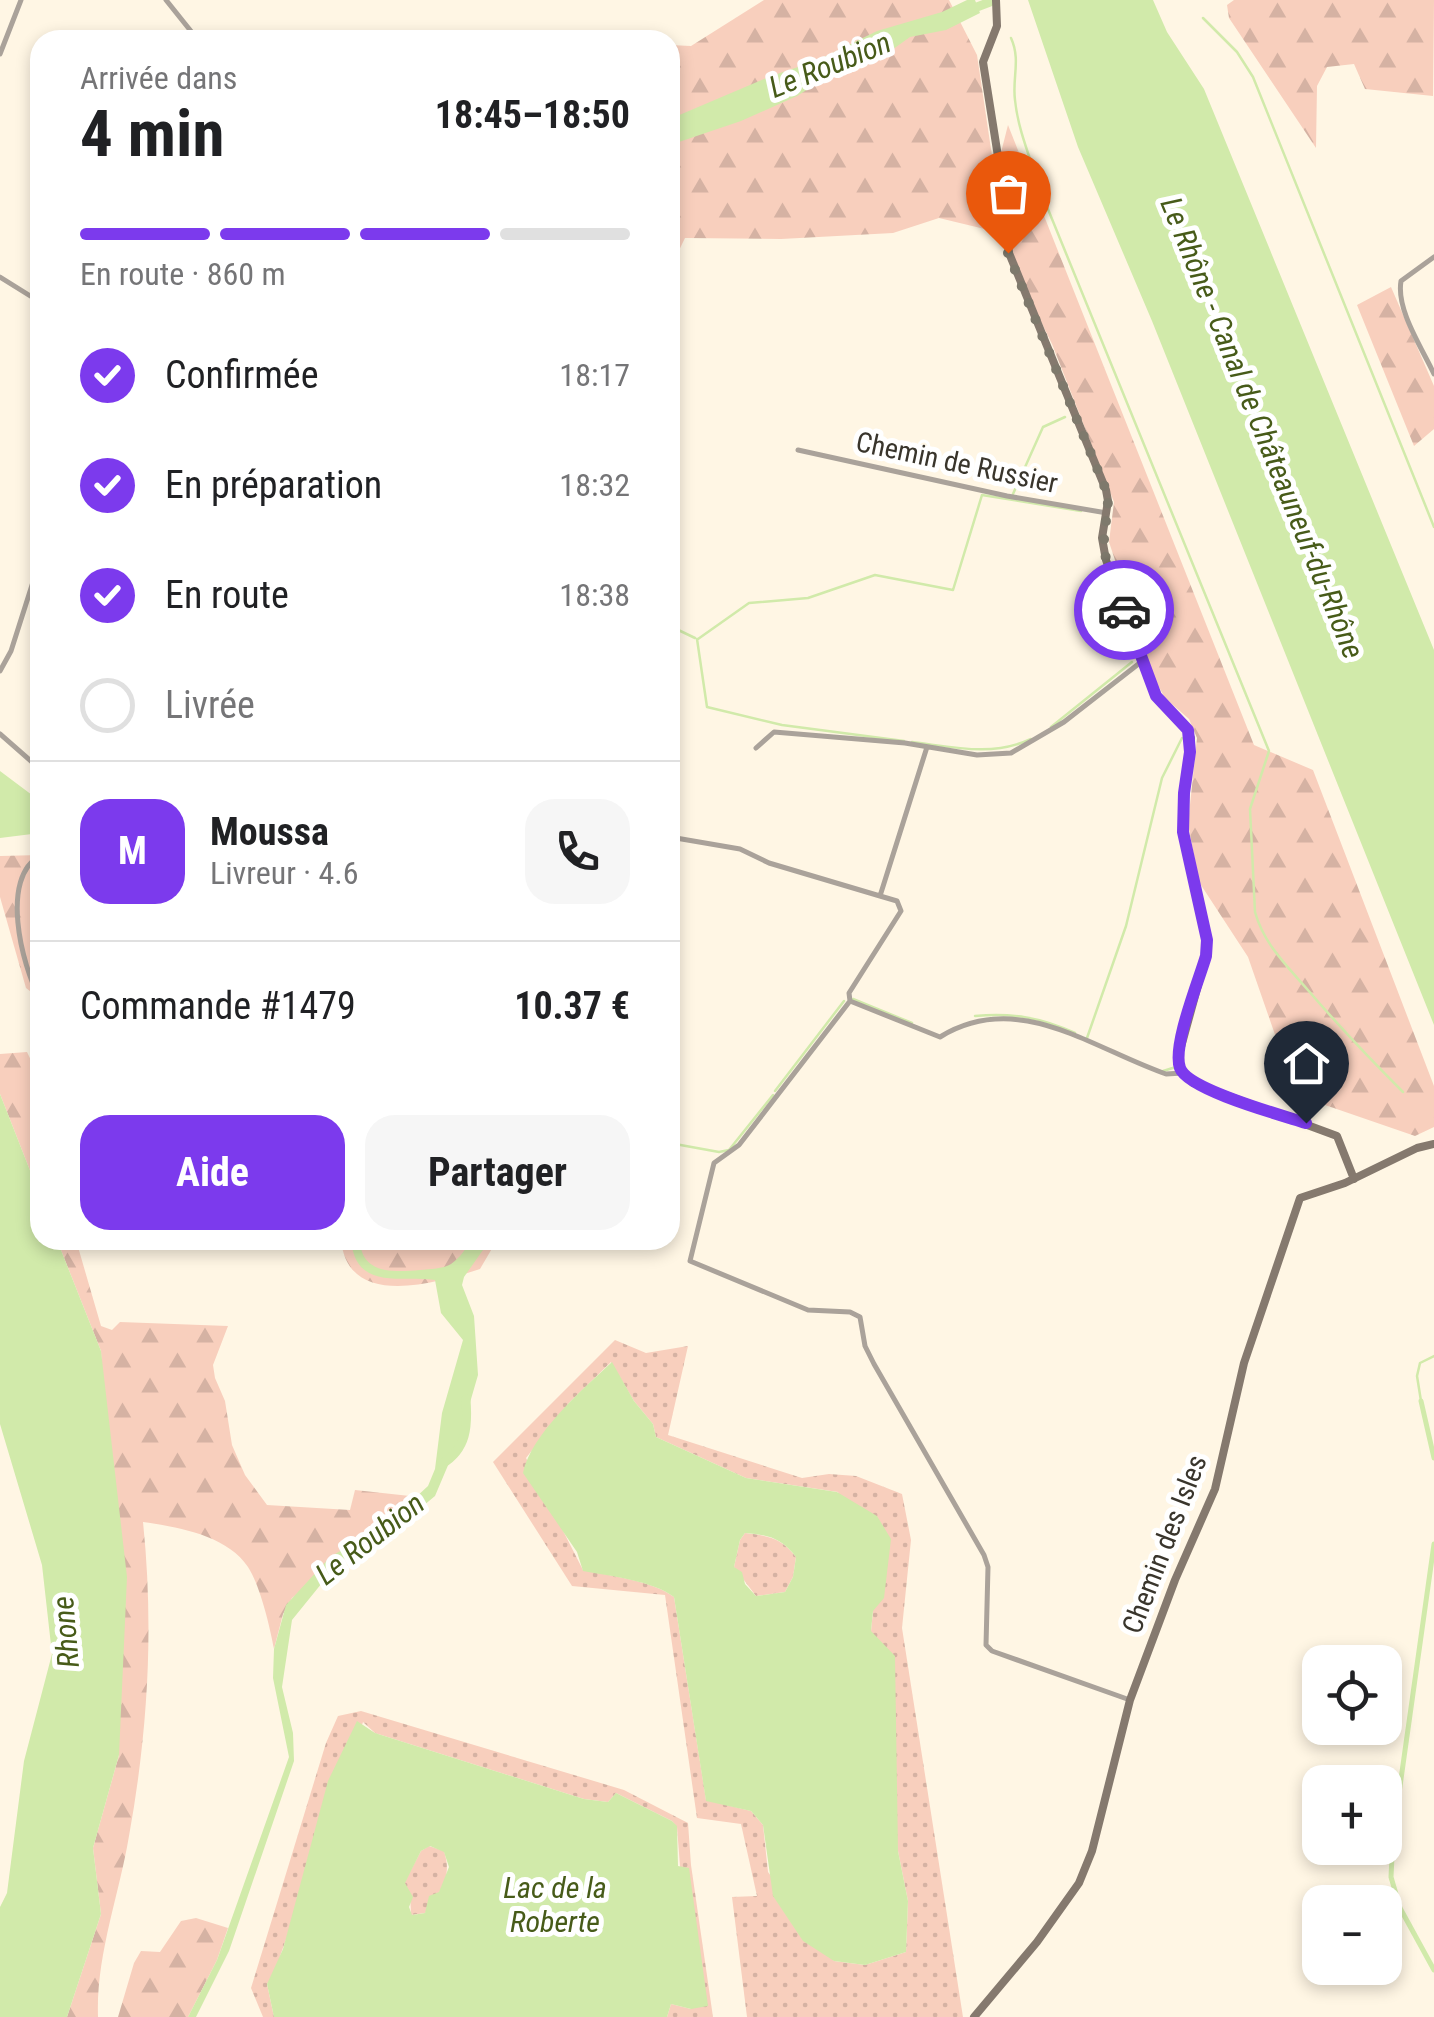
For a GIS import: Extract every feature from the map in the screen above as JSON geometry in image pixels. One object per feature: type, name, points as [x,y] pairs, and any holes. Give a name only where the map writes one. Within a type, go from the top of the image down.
[{"type":"street","points":[[0,54],[21,0]]},
{"type":"street","points":[[166,0],[190,30]]},
{"type":"street","points":[[996,0],[997,26],[983,62],[1003,188],[1008,253],[1106,490],[1103,549],[1143,662],[1156,696],[1184,724],[1190,738],[1183,832],[1207,940],[1180,1048],[1182,1073],[1193,1083],[1337,1136],[1354,1179]]},
{"type":"street","points":[[1434,257],[1399,286],[1402,303],[1434,374]]},
{"type":"street","points":[[0,276],[30,296]]},
{"type":"street","name":"Chemin de Russier","points":[[798,450],[1007,496],[1107,513]]},
{"type":"street","points":[[0,671],[30,591]]},
{"type":"street","points":[[756,748],[774,732],[806,732],[977,754],[1011,753],[1064,722],[1132,666],[1143,662]]},
{"type":"street","points":[[0,734],[30,760]]},
{"type":"street","points":[[880,896],[928,747]]},
{"type":"street","points":[[680,839],[740,849],[769,863],[897,901],[901,911],[849,999],[738,1144],[714,1163],[690,1261],[808,1310],[860,1316],[865,1346],[874,1364],[984,1555],[988,1567],[986,1644],[992,1651],[1130,1700]]},
{"type":"street","points":[[30,864],[21,871],[11,901],[30,981]]},
{"type":"street","points":[[849,999],[940,1036],[982,1020],[1026,1018],[1166,1074],[1182,1073]]},
{"type":"street","name":"Chemin des Isles","points":[[974,2017],[1037,1942],[1079,1883],[1092,1851],[1130,1700],[1174,1580],[1215,1489],[1244,1363],[1300,1198],[1434,1144]]},
{"type":"green space","points":[[764,0],[949,0],[977,55],[995,176],[1008,125],[1254,745],[1313,770],[1434,1086],[1434,1127],[1415,1136],[1296,1095],[1248,957],[1199,882],[1188,824],[1197,738],[1189,719],[1165,698],[1154,678],[1109,542],[1114,502],[1052,344],[997,232],[939,218],[893,233],[781,239],[685,238],[680,248],[680,45],[691,46]]},
{"type":"green space","points":[[1234,0],[1434,0],[1433,96],[1365,89],[1354,64],[1327,67],[1317,86],[1316,148],[1229,18],[1227,5]]},
{"type":"green space","points":[[1391,287],[1434,386],[1434,429],[1414,446],[1357,305]]},
{"type":"green space","points":[[30,855],[30,991],[0,897],[0,856]]},
{"type":"green space","points":[[27,1052],[30,1058],[30,1170],[0,1094],[0,1054]]},
{"type":"green space","points":[[61,1250],[79,1250],[101,1326],[112,1330],[120,1322],[228,1326],[213,1365],[215,1378],[225,1401],[232,1445],[245,1475],[267,1505],[350,1510],[355,1490],[419,1497],[292,1598],[283,1614],[274,1649],[257,1584],[239,1556],[200,1534],[143,1522],[148,1640],[141,1758],[101,1971],[98,2017],[67,2017],[101,1914],[93,1848],[119,1755],[101,1351]]},
{"type":"green space","points":[[344,1250],[491,1250],[480,1269],[397,1286],[376,1284],[359,1276],[347,1262]]},
{"type":"green space","points":[[615,1340],[646,1353],[688,1346],[668,1435],[802,1478],[856,1476],[902,1494],[911,1540],[902,1628],[963,2017],[747,2017],[732,1897],[757,1896],[741,1824],[697,1818],[665,1595],[572,1586],[493,1462]],"holes":[[[611,1362],[653,1424],[656,1437],[746,1478],[838,1492],[873,1611],[871,1631],[898,1851],[908,1901],[906,1952],[865,1965],[834,1961],[768,1872],[763,1825],[751,1811],[706,1800],[674,1597],[643,1583],[583,1570],[526,1458],[569,1403]]]},
{"type":"green space","points":[[745,1533],[774,1539],[796,1557],[793,1577],[785,1592],[756,1596],[734,1567]]},
{"type":"green space","points":[[361,1711],[624,1790],[688,1823],[713,2017],[667,2017],[671,2004],[691,2009],[677,1827],[672,1821],[616,1793],[608,1802],[584,1799],[375,1733],[363,1722],[267,1984],[274,2017],[263,2017],[251,1988],[326,1743],[338,1716]]},
{"type":"green space","points":[[429,1846],[444,1851],[446,1877],[425,1913],[411,1915],[410,1893],[404,1883],[421,1851]]},
{"type":"green space","points":[[196,1918],[228,1928],[217,1960],[188,2017],[118,2017],[141,1951],[160,1952],[181,1921]]},
{"type":"water","points":[[975,0],[980,13],[946,30],[910,37],[875,62],[829,76],[797,96],[741,121],[680,142],[680,115],[816,61],[877,31]]},
{"type":"water","name":"Le Rhône - Canal de Châteauneuf-du-Rhône","points":[[1028,0],[1153,0],[1167,32],[1204,89],[1434,650],[1434,1025],[1152,321],[1078,147]]},
{"type":"water","points":[[0,771],[30,794],[30,834],[0,838]]},
{"type":"water","name":"Rhone","points":[[0,1094],[30,1170],[30,1250],[61,1250],[101,1351],[127,1577],[119,1755],[93,1848],[101,1914],[67,2017],[0,2017],[0,1907],[7,1893],[24,1761],[52,1654],[42,1565],[0,1424]]},
{"type":"water","points":[[354,1250],[362,1250],[373,1265],[400,1271],[448,1266],[464,1250],[483,1250],[462,1285],[474,1316],[478,1375],[460,1437],[435,1496],[381,1541],[339,1562],[292,1620],[282,1687],[293,1733],[294,1761],[229,1951],[196,2017],[188,2017],[217,1960],[289,1757],[273,1678],[274,1649],[286,1605],[330,1557],[388,1523],[428,1486],[435,1469],[442,1413],[463,1340],[441,1313],[435,1280],[371,1274]]},
{"type":"water","points":[[612,1362],[634,1401],[653,1424],[656,1437],[746,1478],[837,1492],[877,1516],[891,1539],[884,1598],[873,1611],[871,1631],[895,1656],[898,1851],[908,1901],[906,1952],[865,1965],[834,1961],[803,1941],[773,1896],[763,1825],[751,1811],[706,1801],[674,1597],[643,1583],[583,1571],[577,1552],[523,1473],[547,1428]],"holes":[[[745,1533],[768,1536],[796,1557],[793,1577],[785,1592],[756,1596],[745,1584],[742,1572],[734,1567]]]},
{"type":"water","name":"Lac de la Roberte","points":[[357,1721],[375,1733],[584,1799],[608,1802],[616,1793],[672,1821],[677,1826],[678,1866],[689,1868],[708,2006],[691,2009],[671,2004],[667,2017],[274,2017],[267,1984],[283,1949],[328,1781]],"holes":[[[430,1846],[444,1852],[449,1867],[439,1892],[429,1896],[425,1913],[412,1915],[409,1907],[413,1897],[405,1883],[421,1851]]]},
{"type":"waterway","name":"Le Roubion","points":[[969,10],[990,2]]},
{"type":"waterway","points":[[1203,18],[1237,52],[1253,77],[1434,527]]},
{"type":"waterway","points":[[1011,38],[1017,112],[1041,192],[1269,751],[1250,809],[1255,912],[1259,924],[1284,963],[1403,1092]]},
{"type":"waterway","points":[[1013,494],[1043,427],[1065,417]]},
{"type":"waterway","points":[[698,639],[749,603],[808,598],[875,575],[953,590],[982,495],[1081,511]]},
{"type":"waterway","points":[[680,631],[695,638]]},
{"type":"waterway","points":[[697,639],[707,707],[782,725],[904,741]]},
{"type":"waterway","points":[[1051,727],[1132,662]]},
{"type":"waterway","points":[[1087,1038],[1126,926],[1162,778],[1182,738]]},
{"type":"waterway","points":[[912,742],[987,749],[1031,739]]},
{"type":"waterway","points":[[853,999],[912,1023]]},
{"type":"waterway","points":[[775,1091],[844,1001]]},
{"type":"waterway","points":[[975,1016],[1026,1017],[1075,1033]]},
{"type":"waterway","points":[[1163,1071],[1176,1067]]},
{"type":"waterway","points":[[680,1145],[719,1152],[729,1150],[773,1095]]},
{"type":"waterway","points":[[1421,1401],[1417,1376],[1420,1363],[1434,1356]]},
{"type":"waterway","name":"Le Roubion","points":[[442,1464],[457,1451],[464,1436],[466,1399]]},
{"type":"waterway","points":[[1421,1401],[1434,1458]]},
{"type":"waterway","points":[[1434,1544],[1393,1836],[1391,1877],[1400,1908],[1434,1970]]},
{"type":"way so far","points":[[1008,253],[1106,490],[1103,549],[1124,610]]},
{"type":"route","points":[[1124,610],[1156,696],[1184,724],[1190,738],[1183,832],[1207,940],[1178,1058],[1182,1073],[1193,1083],[1306,1123]]}]
